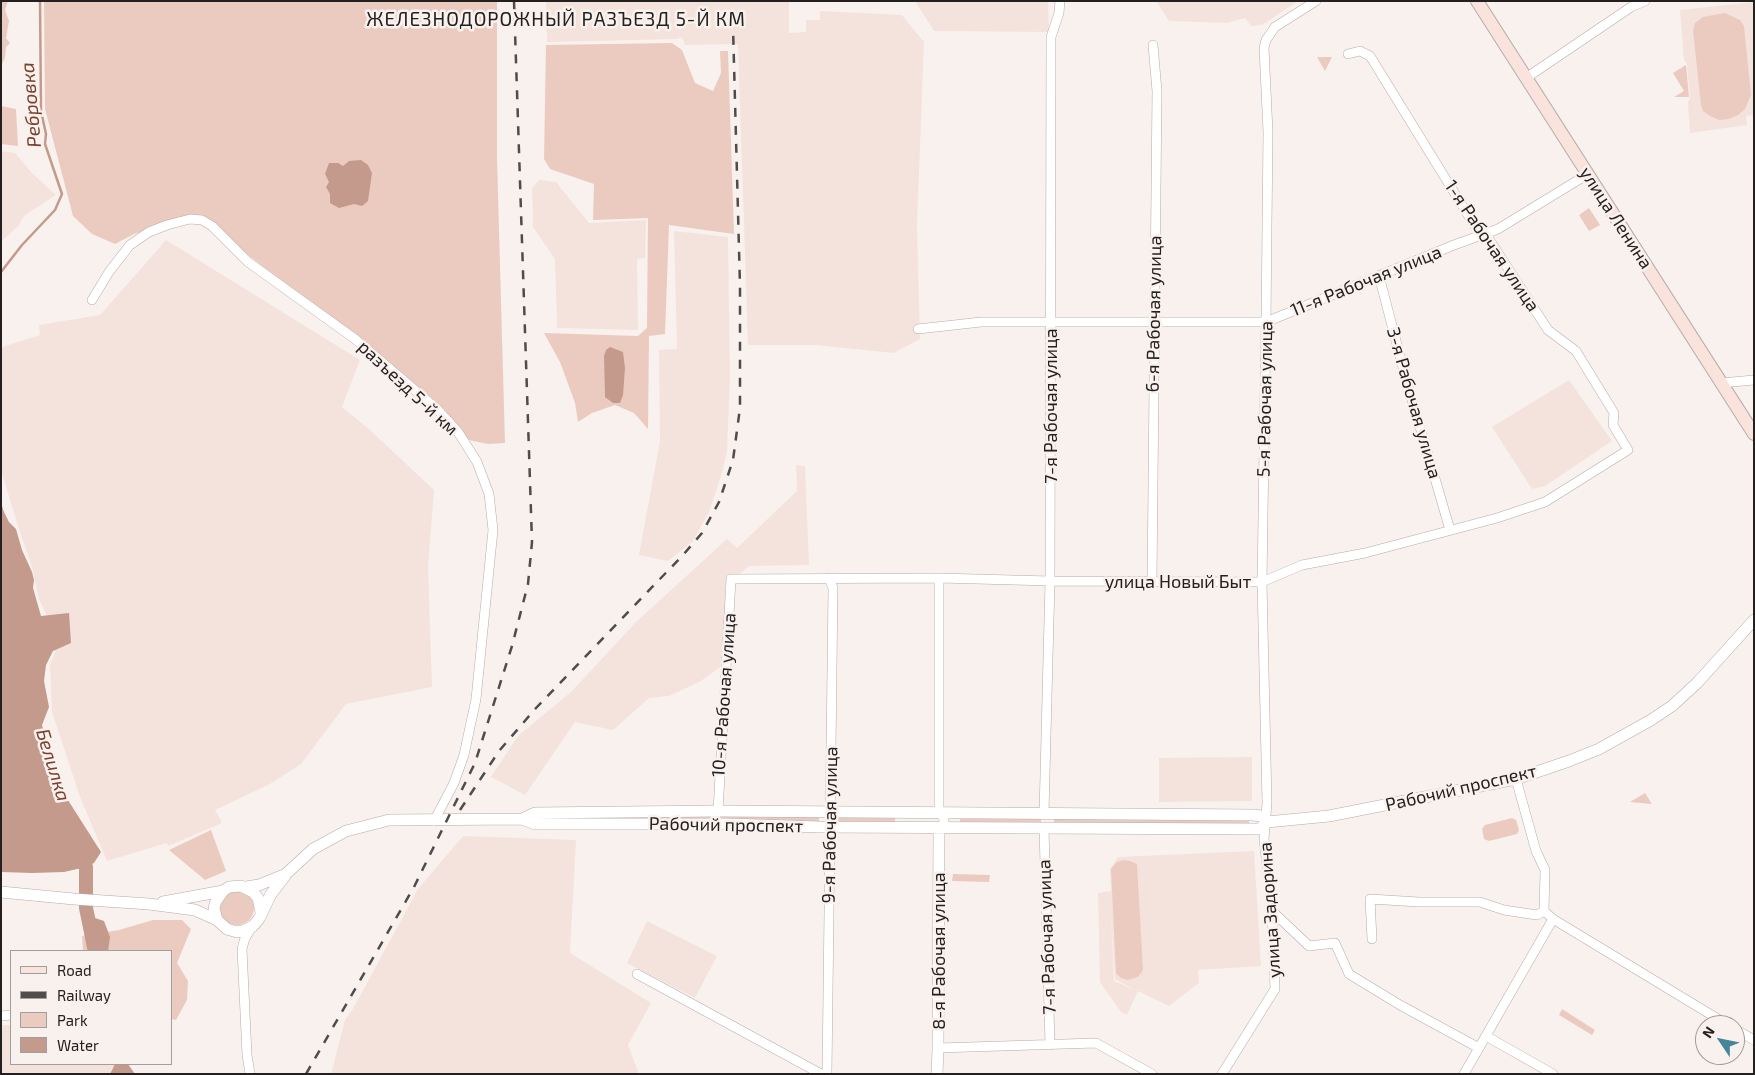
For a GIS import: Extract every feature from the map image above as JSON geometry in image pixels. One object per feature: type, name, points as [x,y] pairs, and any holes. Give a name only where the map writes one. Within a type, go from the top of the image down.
[{"type":"main road","name":"улица Ленина","points":[[1477,1],[1754,434]]},
{"type":"street","name":"7-я Рабочая улица","points":[[1044,813],[1050,581],[1051,37],[1059,14],[1060,1]]},
{"type":"street","name":"5-я Рабочая улица","points":[[1267,822],[1262,582],[1268,132],[1264,48],[1266,40],[1275,27],[1316,1]]},
{"type":"street","points":[[1526,78],[1630,4],[1645,1]]},
{"type":"street","name":"6-я Рабочая улица","points":[[1152,582],[1157,91],[1153,45]]},
{"type":"street","name":"1-я Рабочая улица","points":[[1348,54],[1360,51],[1370,56],[1476,228],[1485,233],[1548,330],[1576,351],[1614,413],[1613,425],[1628,450]]},
{"type":"street","name":"11-я Рабочая улица","points":[[918,329],[982,322],[1266,322],[1498,229],[1588,174]]},
{"type":"street","name":"разъезд 5-й км","points":[[92,300],[109,272],[130,244],[149,232],[167,225],[190,219],[202,220],[212,226],[248,262],[355,339],[438,410],[458,432],[478,462],[489,494],[492,530],[476,699],[464,755],[454,783],[434,820]]},
{"type":"street","name":"3-я Рабочая улица","points":[[1379,276],[1406,379],[1450,530]]},
{"type":"street","points":[[1721,383],[1754,380]]},
{"type":"street","name":"улица Новый Быт","points":[[731,579],[938,578],[1050,581],[1262,582],[1302,565],[1365,553],[1497,518],[1545,502],[1628,450]]},
{"type":"street","name":"9-я Рабочая улица","points":[[828,578],[834,588],[828,1074]]},
{"type":"street","points":[[934,813],[938,578]]},
{"type":"street","name":"10-я Рабочая улица","points":[[718,811],[731,579]]},
{"type":"street","name":"Рабочий проспект","points":[[246,887],[259,886],[286,874],[313,849],[346,831],[389,820],[522,819],[535,824],[1256,829],[1267,822],[1336,815],[1516,779],[1600,749],[1672,706],[1697,683],[1754,620]]},
{"type":"street","points":[[1516,779],[1536,850],[1545,870],[1544,911],[1553,919],[1711,1015]]},
{"type":"street","name":"Рабочий проспект","points":[[522,819],[535,812],[718,811],[1254,815],[1261,816],[1267,822]]},
{"type":"street","points":[[934,813],[944,818],[944,823],[935,828],[924,823],[924,818],[934,813]]},
{"type":"street","name":"улица Задорина","points":[[1222,1074],[1275,989],[1272,911],[1264,839],[1267,822]]},
{"type":"street","name":"8-я Рабочая улица","points":[[935,828],[937,1074]]},
{"type":"street","name":"7-я Рабочая улица","points":[[1044,828],[1050,1045]]},
{"type":"street","points":[[250,1074],[247,1055],[242,949],[245,938],[260,912],[286,874]]},
{"type":"street","points":[[149,904],[223,891],[235,886],[246,887],[254,892],[258,898],[260,912]]},
{"type":"street","points":[[217,920],[214,908],[216,901],[223,891]]},
{"type":"street","points":[[1,892],[149,904],[195,910],[217,920],[236,939],[242,949]]},
{"type":"street","points":[[1372,939],[1370,898],[1419,902],[1480,902],[1504,910],[1537,914],[1544,911]]},
{"type":"street","points":[[1272,911],[1309,946],[1335,943],[1348,974],[1479,1048]]},
{"type":"street","points":[[1464,1074],[1553,919]]},
{"type":"street","points":[[227,929],[237,932],[253,926]]},
{"type":"street","points":[[637,974],[821,1074]]},
{"type":"street","points":[[1486,1036],[1553,1074]]},
{"type":"street","points":[[938,1048],[1096,1043],[1152,1074]]},
{"type":"shaded area","points":[[546,1],[789,1],[789,33],[806,32],[806,20],[820,20],[820,11],[902,15],[924,42],[917,225],[920,339],[894,353],[816,345],[748,345],[738,44],[685,45],[682,37],[677,39],[547,42]]},
{"type":"shaded area","points":[[915,1],[1048,1],[1049,32],[934,31]]},
{"type":"shaded area","points":[[1156,1],[1298,1],[1262,25],[1251,26],[1245,18],[1227,23],[1169,21]]},
{"type":"shaded area","points":[[1754,2],[1754,115],[1746,116],[1747,125],[1690,133],[1688,102],[1690,99],[1687,64],[1684,60],[1680,10]]},
{"type":"shaded area","points":[[1,151],[15,153],[32,173],[56,195],[24,216],[19,225],[1,242]]},
{"type":"shaded area","points":[[539,180],[556,182],[589,223],[646,220],[645,258],[637,259],[638,330],[557,328],[555,259],[533,227],[532,188]]},
{"type":"shaded area","points":[[674,231],[728,237],[730,377],[727,451],[709,512],[693,541],[668,561],[639,555],[660,441],[659,350],[677,349]]},
{"type":"shaded area","points":[[166,240],[360,360],[342,407],[370,430],[434,490],[428,565],[432,687],[346,704],[301,764],[270,784],[215,810],[222,823],[168,846],[167,843],[107,861],[80,797],[52,712],[50,665],[55,652],[48,618],[39,599],[32,567],[1,470],[1,348],[40,335],[39,325],[100,315]]},
{"type":"shaded area","points":[[1569,380],[1612,441],[1545,486],[1532,489],[1492,427]]},
{"type":"shaded area","points":[[796,465],[805,466],[809,565],[749,566],[725,586],[725,628],[720,667],[701,681],[669,696],[649,698],[613,730],[575,722],[525,795],[491,777],[518,736],[571,692],[636,622],[727,539],[737,548],[797,491]]},
{"type":"shaded area","points":[[1252,757],[1252,801],[1159,802],[1159,758]]},
{"type":"shaded area","points":[[463,836],[576,840],[570,953],[651,1003],[628,1045],[639,1074],[331,1074],[345,1020],[354,1007],[418,889]]},
{"type":"shaded area","points":[[1254,851],[1261,966],[1198,970],[1199,983],[1169,1006],[1138,991],[1127,1015],[1121,1012],[1100,982],[1098,893],[1111,891],[1110,869],[1118,857]],"holes":[[[1111,911],[1115,979],[1135,990],[1114,981]]]},
{"type":"shaded area","points":[[647,921],[717,956],[695,998],[627,963]]},
{"type":"shaded area","points":[[1,1025],[10,1025],[10,1065],[114,1065],[110,1074],[1,1074]]},
{"type":"green space","points":[[1,1],[8,1],[5,10],[9,21],[6,38],[10,43],[6,47],[5,58],[1,66]]},
{"type":"green space","points":[[44,1],[497,1],[497,158],[505,443],[488,444],[469,440],[388,361],[195,215],[134,234],[115,244],[92,234],[73,216],[45,109]]},
{"type":"green space","points":[[1725,13],[1740,20],[1744,26],[1751,95],[1745,109],[1738,115],[1729,119],[1719,120],[1703,111],[1701,105],[1693,31],[1695,23],[1703,17]]},
{"type":"green space","points":[[672,43],[682,50],[695,83],[713,91],[721,73],[720,51],[728,51],[734,234],[669,225],[665,334],[649,336],[648,429],[634,413],[615,405],[592,413],[578,422],[575,403],[560,362],[544,333],[638,336],[647,328],[648,218],[593,220],[594,184],[550,169],[544,159],[546,45]]},
{"type":"green space","points":[[1317,57],[1332,57],[1325,71]]},
{"type":"green space","points":[[1686,65],[1689,97],[1674,97],[1684,91],[1673,73]]},
{"type":"green space","points":[[1,106],[16,109],[18,146],[1,144]]},
{"type":"green space","points":[[1589,208],[1600,225],[1589,231],[1579,215]]},
{"type":"green space","points":[[1645,793],[1652,804],[1630,802]]},
{"type":"green space","points":[[604,816],[819,817],[819,823],[604,820]]},
{"type":"green space","points":[[834,817],[895,817],[895,823],[834,823]]},
{"type":"green space","points":[[1054,818],[1249,820],[1249,825],[1054,824]]},
{"type":"green space","points":[[1512,818],[1516,820],[1519,830],[1517,834],[1489,841],[1484,839],[1482,829],[1485,825]]},
{"type":"green space","points":[[960,819],[1041,819],[1041,823],[960,823]]},
{"type":"green space","points":[[211,830],[226,871],[205,880],[169,850]]},
{"type":"green space","points":[[1124,860],[1137,864],[1143,970],[1138,977],[1128,980],[1121,978],[1116,973],[1111,869],[1117,862]]},
{"type":"green space","points":[[953,874],[990,875],[989,882],[952,881]]},
{"type":"green space","points":[[237,891],[244,892],[249,896],[253,901],[253,915],[249,920],[244,924],[237,925],[230,924],[225,920],[221,915],[220,908],[221,901],[225,896],[230,892]]},
{"type":"green space","points":[[153,920],[182,920],[191,929],[177,963],[188,981],[187,1000],[176,1020],[172,1019],[172,950],[83,950],[82,936],[119,930]]},
{"type":"green space","points":[[1562,1009],[1595,1030],[1592,1035],[1559,1015]]},
{"type":"water","points":[[361,160],[368,165],[372,173],[368,201],[362,206],[354,204],[339,208],[330,203],[330,194],[326,187],[329,182],[325,174],[329,163],[338,163],[343,166],[349,161]]},
{"type":"water","points":[[610,347],[623,352],[625,368],[623,395],[620,403],[613,403],[605,397],[604,356],[606,350]]},
{"type":"water","points":[[1,503],[9,522],[16,529],[22,550],[32,572],[33,588],[41,616],[69,613],[71,643],[53,651],[46,665],[44,681],[49,707],[42,725],[50,759],[57,770],[66,797],[101,852],[94,863],[86,867],[64,872],[1,872]]},
{"type":"water","points":[[86,908],[92,917],[104,921],[110,937],[108,950],[88,950],[87,948],[82,920],[84,909]]},
{"type":"water","points":[[114,1065],[129,1065],[135,1074],[110,1074]]},
{"type":"waterway","name":"Ребровка","points":[[1,272],[22,245],[55,210],[62,194],[45,144],[46,134],[41,111],[40,1]]},
{"type":"waterway","name":"Белилка","points":[[75,851],[86,867],[86,908],[95,950]]},
{"type":"railway","points":[[306,1074],[414,887],[475,763],[512,646],[528,584],[532,542],[514,1]]},
{"type":"railway","points":[[460,810],[499,751],[536,708],[683,555],[702,533],[719,502],[733,460],[740,408],[740,286],[733,27]]},
{"type":"district","name":"ЖЕЛЕЗНОДОРОЖНЫЙ РАЗЪЕЗД 5-Й КМ","points":[[556,20]]}]
